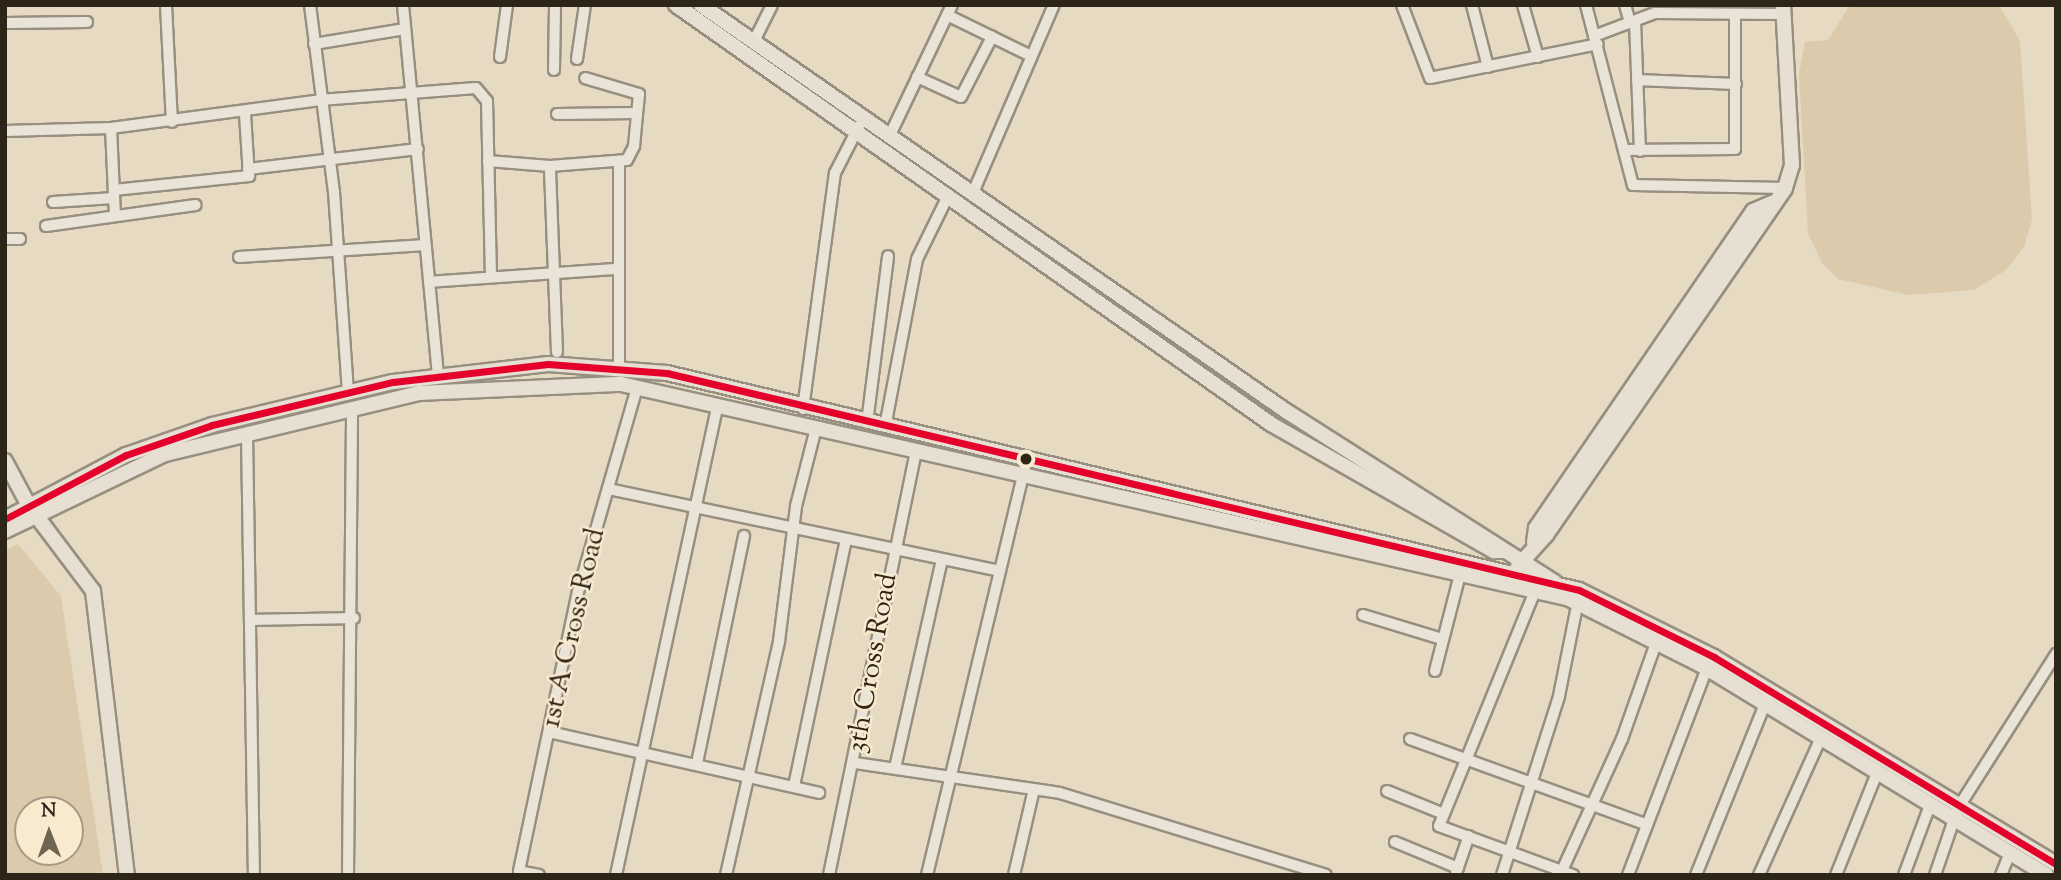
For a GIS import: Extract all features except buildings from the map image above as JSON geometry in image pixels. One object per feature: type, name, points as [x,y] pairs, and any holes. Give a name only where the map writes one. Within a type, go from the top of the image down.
[{"type":"main road","points":[[676,5],[946,200],[1271,424],[1474,540],[1505,551]]},
{"type":"main road","points":[[708,8],[753,43],[1286,411],[1522,560],[1560,591],[1768,698],[1821,738],[1930,805],[1956,814],[2056,864]]},
{"type":"main road","points":[[1509,580],[1534,542],[1546,535],[1766,224],[1772,203],[1785,188],[1792,164],[1783,10]]},
{"type":"main road","points":[[5,531],[33,510],[126,455],[212,425],[438,375],[548,364],[619,367],[885,427],[1025,469],[1460,574],[1509,580],[1560,591],[1664,629],[1768,698],[1956,814],[2046,875]]},
{"type":"main road","points":[[5,519],[33,510],[148,459],[352,409],[463,387],[600,382],[637,387],[916,452],[1025,469],[1449,560],[1535,591],[1560,591]]},
{"type":"main road","points":[[5,461],[33,510],[93,591],[127,875]]},
{"type":"main road","points":[[1449,560],[1473,554],[1474,540]]},
{"type":"street","points":[[166,5],[172,122]]},
{"type":"street","points":[[310,5],[338,250],[348,393]]},
{"type":"street","points":[[403,5],[438,375]]},
{"type":"street","points":[[500,57],[507,5]]},
{"type":"street","points":[[554,71],[555,5]]},
{"type":"street","points":[[577,59],[585,5]]},
{"type":"street","points":[[753,43],[772,5]]},
{"type":"street","points":[[972,195],[1054,5]]},
{"type":"street","points":[[1402,5],[1430,78],[1538,57],[1596,40],[1656,13],[1783,10]]},
{"type":"street","points":[[1472,5],[1488,67]]},
{"type":"street","points":[[1523,5],[1538,57]]},
{"type":"street","points":[[1586,5],[1633,185],[1785,188]]},
{"type":"street","points":[[1625,5],[1632,22],[1640,151]]},
{"type":"street","points":[[889,137],[949,10],[992,37],[1031,56]]},
{"type":"street","points":[[1624,150],[1735,149],[1736,84],[1727,13]]},
{"type":"street","points":[[5,23],[88,22]]},
{"type":"street","points":[[314,44],[405,29]]},
{"type":"street","points":[[917,77],[961,97],[992,37]]},
{"type":"street","points":[[488,160],[550,166],[619,162],[632,155],[639,94],[585,78]]},
{"type":"street","points":[[1637,80],[1736,84]]},
{"type":"street","points":[[5,131],[111,128],[172,122],[245,114],[320,100],[411,91],[485,92],[491,277]]},
{"type":"street","points":[[557,114],[636,113]]},
{"type":"street","points":[[53,202],[249,176],[245,114]]},
{"type":"street","points":[[803,409],[835,173],[863,119]]},
{"type":"street","points":[[111,128],[115,216]]},
{"type":"street","points":[[247,169],[328,157],[418,149]]},
{"type":"street","points":[[619,162],[619,367]]},
{"type":"street","points":[[550,166],[557,352]]},
{"type":"street","points":[[885,427],[917,260],[946,200]]},
{"type":"street","points":[[46,226],[196,205]]},
{"type":"street","points":[[5,239],[20,239]]},
{"type":"street","points":[[239,257],[426,245]]},
{"type":"street","points":[[867,423],[888,256]]},
{"type":"street","points":[[429,282],[617,269]]},
{"type":"street","name":"1st A Cross Road","points":[[539,875],[519,870],[549,732],[608,489],[637,387]]},
{"type":"street","points":[[616,875],[718,405]]},
{"type":"street","points":[[348,875],[354,618],[352,409]]},
{"type":"street","points":[[726,875],[746,773],[779,641],[798,529],[796,506],[816,428]]},
{"type":"street","points":[[247,434],[254,875]]},
{"type":"street","name":"3th Cross Road","points":[[829,875],[855,763],[894,549],[916,452]]},
{"type":"street","points":[[927,875],[1025,469]]},
{"type":"street","points":[[608,489],[999,571]]},
{"type":"street","points":[[697,763],[744,536]]},
{"type":"street","points":[[794,786],[846,539]]},
{"type":"street","points":[[895,768],[942,559]]},
{"type":"street","points":[[1436,671],[1460,574]]},
{"type":"street","points":[[1535,591],[1439,826],[1510,850],[1565,874],[1589,805],[1622,739],[1657,640]]},
{"type":"street","points":[[1503,875],[1559,696],[1577,601]]},
{"type":"street","points":[[1363,615],[1443,639]]},
{"type":"street","points":[[251,620],[354,618]]},
{"type":"street","points":[[1935,875],[1956,814],[2056,654]]},
{"type":"street","points":[[1628,875],[1707,668]]},
{"type":"street","points":[[1696,875],[1768,698]]},
{"type":"street","points":[[549,732],[746,773],[819,793]]},
{"type":"street","points":[[1759,875],[1821,738]]},
{"type":"street","points":[[1410,739],[1647,825]]},
{"type":"street","points":[[855,763],[1034,789],[1326,875]]},
{"type":"street","points":[[1836,875],[1877,773]]},
{"type":"street","points":[[1014,875],[1034,789]]},
{"type":"street","points":[[1387,791],[1444,814]]},
{"type":"street","points":[[1904,875],[1930,805]]},
{"type":"street","points":[[1395,842],[1456,872],[1469,836]]},
{"type":"street","points":[[2001,875],[2010,853]]},
{"type":"street","points":[[1287,875],[1288,862]]},
{"type":"shaded area","points":[[1850,5],[1999,5],[2020,41],[2032,219],[2024,247],[2006,270],[1974,290],[1909,295],[1838,279],[1822,263],[1808,233],[1799,74],[1805,42],[1828,40]]},
{"type":"shaded area","points":[[18,544],[61,596],[103,875],[5,875],[5,551]]},
{"type":"transit line","points":[[5,519],[126,455],[212,425],[393,382],[548,364],[667,373],[1579,590],[1714,657],[2056,864]]}]
